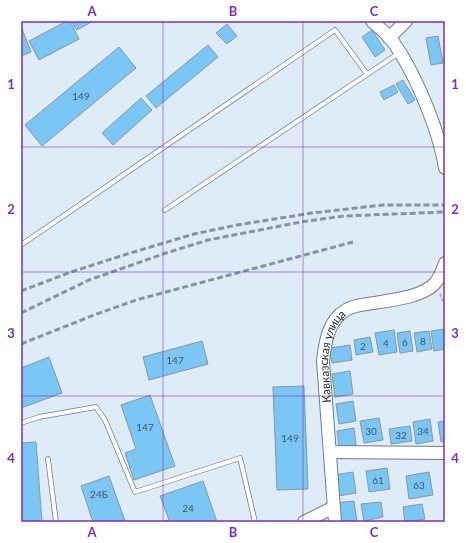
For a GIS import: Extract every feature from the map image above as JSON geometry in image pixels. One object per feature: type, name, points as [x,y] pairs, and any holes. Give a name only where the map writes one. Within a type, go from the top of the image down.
[{"type":"main road","points":[[372,21],[389,38],[400,53],[418,86],[433,122],[445,168]]},
{"type":"main road","points":[[389,38],[406,21]]},
{"type":"main road","name":"Кавказская улица","points":[[335,522],[324,361],[329,330],[336,319],[346,310],[356,306],[424,292],[435,283],[445,264]]},
{"type":"main road","points":[[330,452],[445,453]]},
{"type":"main road","points":[[304,522],[334,507]]},
{"type":"lane","points":[[21,245],[335,30],[367,74]]},
{"type":"lane","points":[[165,210],[400,53]]},
{"type":"lane","points":[[21,423],[39,417],[96,407],[105,420],[135,492],[240,458],[255,522]]},
{"type":"lane","points":[[48,459],[56,522]]},
{"type":"path","points":[[435,283],[445,307]]},
{"type":"building","points":[[67,21],[70,21],[79,39],[39,60],[29,41]]},
{"type":"building","points":[[71,21],[93,21],[77,30]]},
{"type":"building","points":[[227,24],[237,36],[227,44],[216,33]]},
{"type":"building","points":[[21,26],[31,52],[21,56]]},
{"type":"building","points":[[372,30],[385,50],[375,57],[362,37]]},
{"type":"building","points":[[438,36],[443,63],[431,65],[426,38]]},
{"type":"building","points":[[208,45],[218,57],[156,108],[146,96]]},
{"type":"building","points":[[119,47],[136,68],[42,146],[25,125]]},
{"type":"building","points":[[403,80],[415,100],[408,104],[396,84]]},
{"type":"building","points":[[394,85],[398,92],[384,100],[380,92]]},
{"type":"building","points":[[141,98],[152,110],[113,145],[102,133]]},
{"type":"building","points":[[445,329],[445,349],[434,351],[431,331]]},
{"type":"building","points":[[394,330],[397,352],[379,355],[375,333]]},
{"type":"building","points":[[410,331],[413,351],[400,353],[397,333]]},
{"type":"building","points":[[429,331],[432,349],[417,352],[414,333]]},
{"type":"building","points":[[370,337],[373,352],[356,355],[354,340]]},
{"type":"building","points":[[202,341],[208,364],[149,380],[143,357]]},
{"type":"building","points":[[350,345],[352,360],[332,363],[329,348]]},
{"type":"building","points":[[49,357],[62,393],[21,408],[21,368]]},
{"type":"building","points":[[350,371],[353,394],[335,397],[332,374]]},
{"type":"building","points":[[304,386],[308,489],[277,490],[273,387]]},
{"type":"building","points":[[150,395],[175,466],[134,480],[125,453],[136,449],[121,405]]},
{"type":"building","points":[[353,401],[356,421],[339,424],[336,404]]},
{"type":"building","points":[[379,418],[383,440],[364,443],[360,421]]},
{"type":"building","points":[[430,419],[433,441],[416,444],[413,422]]},
{"type":"building","points":[[445,421],[445,441],[441,442],[438,422]]},
{"type":"building","points":[[410,426],[412,441],[391,444],[389,429]]},
{"type":"building","points":[[354,428],[356,445],[339,447],[337,431]]},
{"type":"building","points":[[36,442],[42,522],[21,522],[21,443]]},
{"type":"building","points":[[387,468],[390,489],[369,492],[366,471]]},
{"type":"building","points":[[353,472],[356,493],[338,496],[334,475]]},
{"type":"building","points":[[429,472],[433,495],[409,499],[406,476]]},
{"type":"building","points":[[109,476],[125,521],[93,522],[81,486]]},
{"type":"building","points":[[203,481],[217,522],[162,522],[169,520],[160,496]]},
{"type":"building","points":[[354,501],[357,522],[340,522],[337,503]]},
{"type":"building","points":[[381,502],[383,517],[364,521],[361,504]]},
{"type":"building","points":[[422,504],[425,519],[405,522],[403,507]]},
{"type":"railway","points":[[21,291],[71,272],[127,254],[194,234],[237,225],[312,213],[383,205],[445,205]]},
{"type":"railway","points":[[21,313],[89,280],[208,240],[301,222],[344,216],[445,212]]},
{"type":"railway","points":[[21,344],[136,300],[353,242]]}]
